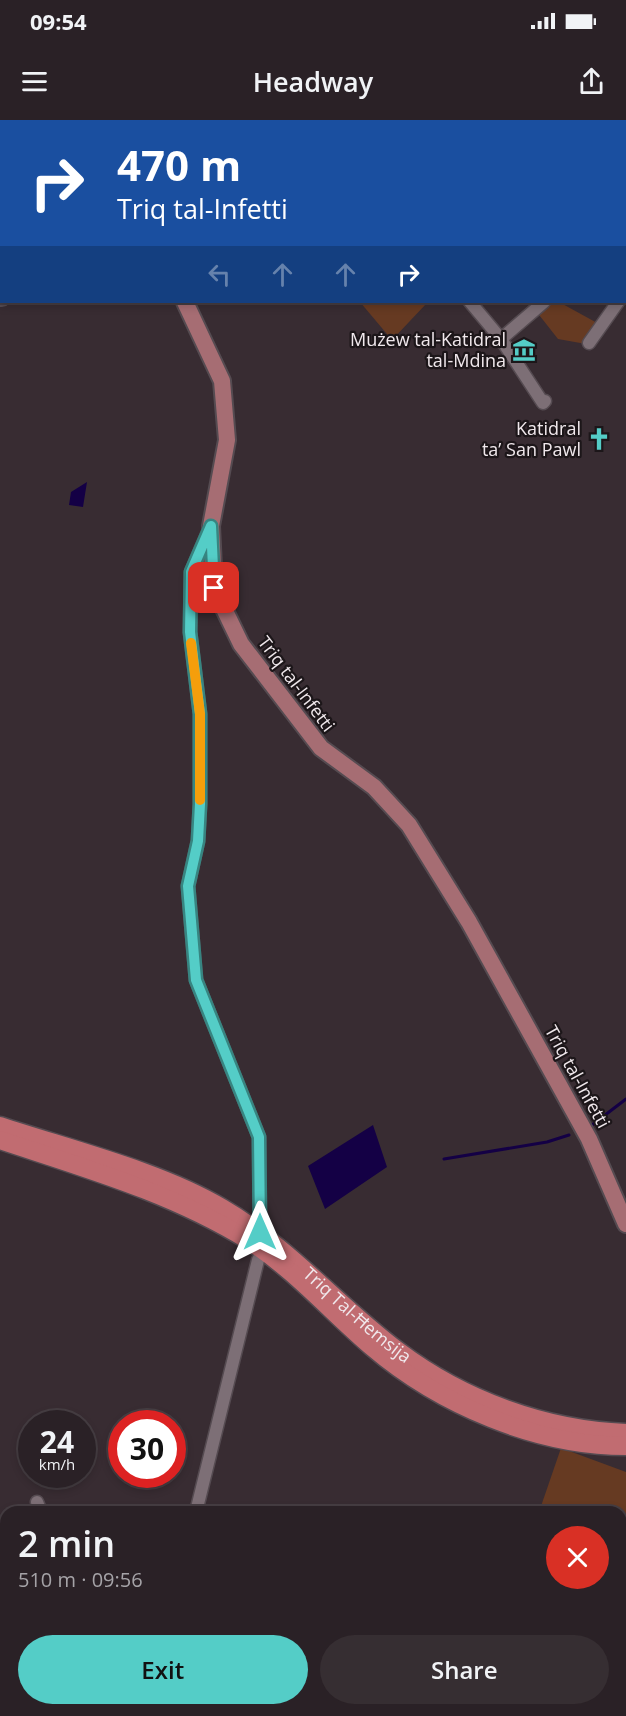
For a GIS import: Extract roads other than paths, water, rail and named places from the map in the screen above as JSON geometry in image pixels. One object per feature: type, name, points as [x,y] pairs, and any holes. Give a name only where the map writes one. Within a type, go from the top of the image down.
[{"type":"highway","name":"Triq Tal-Ħemsija","points":[[0,1126],[178,1187],[220,1207],[289,1253],[397,1350],[454,1386],[516,1413],[569,1428],[626,1433]]},
{"type":"highway","name":"Triq Tal-Ħemsija","points":[[0,1140],[175,1201],[214,1220],[263,1250],[374,1349],[448,1397],[524,1429],[567,1441],[598,1446],[626,1446]]},
{"type":"main road","name":"Triq tal-Infetti","points":[[185,303],[222,381],[226,407],[227,440],[211,526],[214,588],[241,644],[321,748],[374,787],[409,825],[468,922],[589,1139],[626,1224]]},
{"type":"street","points":[[471,303],[501,339],[543,403],[545,401]]},
{"type":"street","points":[[501,339],[543,303]]},
{"type":"street","points":[[589,343],[617,303]]},
{"type":"street","points":[[211,526],[191,572],[190,632],[200,714],[200,804],[198,841],[188,886],[196,980],[259,1137],[260,1232]]},
{"type":"street","points":[[197,1506],[258,1260],[263,1250]]},
{"type":"waterway","points":[[592,1125],[626,1099]]},
{"type":"waterway","points":[[444,1159],[547,1142],[569,1135]]},
{"type":"place","name":"Mużew tal-Katidral tal-Mdina","points":[[524,350]]},
{"type":"place","name":"Katidral ta’ San Pawl","points":[[599,439]]}]
